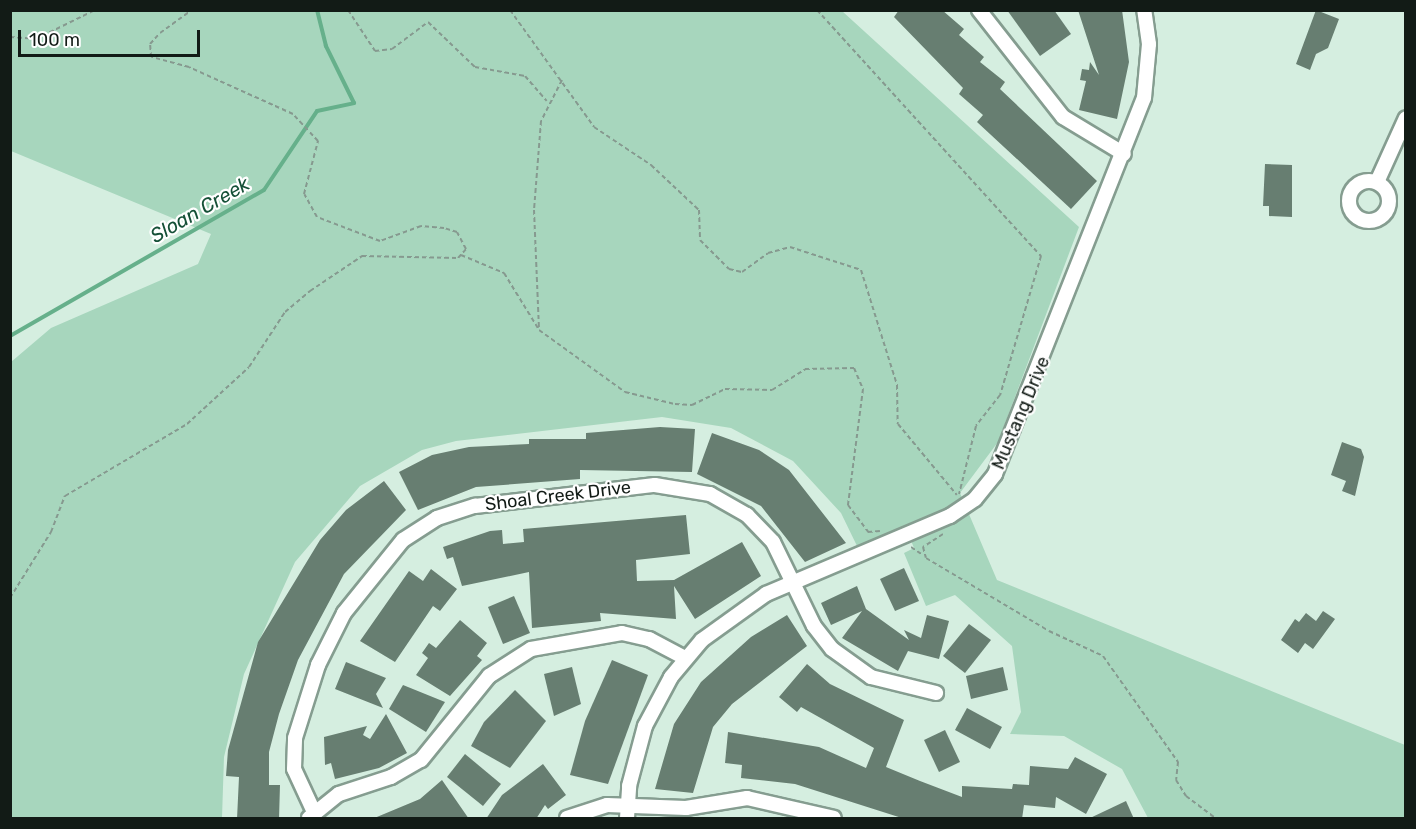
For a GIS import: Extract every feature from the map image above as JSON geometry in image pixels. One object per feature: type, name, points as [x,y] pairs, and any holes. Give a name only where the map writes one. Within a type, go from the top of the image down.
[{"type":"street","points":[[979,10],[1063,117],[1124,154]]},
{"type":"street","name":"Mustang Drive","points":[[627,819],[627,804],[645,726],[685,658],[745,607],[792,581],[907,536],[975,499],[995,474],[1124,154],[1147,83],[1144,10]]},
{"type":"street","points":[[1377,182],[1406,118]]},
{"type":"street","name":"Shoal Creek Drive","points":[[312,815],[296,776],[293,756],[318,665],[372,572],[403,540],[437,519],[475,506],[637,486],[692,488],[732,505],[762,528],[814,626],[844,659],[888,684],[936,693]]},
{"type":"street","points":[[312,815],[339,794],[391,777],[421,760],[489,676],[531,649],[622,633],[649,639],[685,658]]},
{"type":"street","points":[[567,819],[587,809],[627,804],[686,808],[765,799],[834,819]]},
{"type":"path","points":[[10,38],[36,39],[95,10]]},
{"type":"path","points":[[192,10],[160,33],[150,44],[151,57],[189,67],[293,114],[318,141],[304,194],[317,217],[380,241],[421,226],[444,228],[464,240],[461,255]]},
{"type":"path","points":[[348,10],[375,51],[392,49],[428,22],[475,67],[525,76],[546,101]]},
{"type":"path","points":[[510,10],[594,127],[689,198],[699,210],[700,240],[729,269],[742,272],[768,253],[790,247],[861,270],[897,385],[898,424],[958,497]]},
{"type":"path","points":[[539,330],[534,210],[546,101],[562,80]]},
{"type":"path","points":[[10,598],[51,532],[65,496],[187,424],[249,367],[285,312],[310,291],[362,256],[461,255],[504,273],[539,330],[625,392],[675,404],[692,405],[725,389],[772,390],[805,369],[854,368],[863,389],[848,505],[868,532],[885,531]]},
{"type":"path","points":[[907,536],[912,549],[923,555]]},
{"type":"green space","points":[[11,11],[842,11],[1079,227],[998,442],[960,493],[997,580],[1405,745],[1405,818],[1148,818],[1122,769],[1064,736],[1010,734],[1021,712],[1012,646],[955,595],[926,606],[904,553],[914,548],[906,528],[858,548],[841,513],[793,461],[731,428],[662,417],[456,441],[422,450],[360,486],[295,562],[244,674],[224,757],[222,818],[11,818],[11,362],[51,328],[198,264],[211,234],[11,151]]},
{"type":"building","points":[[899,10],[942,10],[964,29],[959,35],[984,57],[980,62],[1005,82],[1000,89],[1097,181],[1071,209],[977,122],[983,115],[959,94],[963,88],[894,17]]},
{"type":"building","points":[[1007,10],[1054,10],[1071,34],[1040,56]]},
{"type":"building","points":[[1078,10],[1122,10],[1129,62],[1117,119],[1079,110],[1086,81],[1080,80],[1082,69],[1089,70],[1090,62],[1099,75]]},
{"type":"building","points":[[1316,10],[1339,19],[1328,48],[1316,54],[1310,70],[1296,64]]},
{"type":"building","points":[[1265,164],[1292,165],[1292,217],[1269,216],[1269,206],[1263,206]]},
{"type":"building","points":[[660,427],[695,429],[692,472],[580,470],[580,479],[476,487],[418,510],[399,472],[432,455],[469,447],[529,444],[529,439],[586,439],[586,433]]},
{"type":"building","points":[[712,433],[759,450],[789,470],[846,543],[805,562],[761,506],[697,474]]},
{"type":"building","points":[[1342,442],[1361,449],[1364,457],[1355,496],[1342,491],[1346,481],[1331,475]]},
{"type":"building","points":[[384,481],[406,510],[344,574],[298,660],[279,714],[269,752],[269,785],[280,785],[279,819],[237,819],[239,777],[226,776],[228,750],[258,642],[320,540],[346,510]]},
{"type":"building","points":[[686,515],[690,554],[636,560],[637,581],[674,580],[742,542],[761,576],[695,619],[674,586],[676,619],[600,613],[601,621],[532,628],[529,572],[462,586],[453,557],[447,559],[443,547],[490,531],[502,530],[503,544],[524,542],[523,529]]},
{"type":"building","points":[[904,568],[919,601],[895,611],[880,579]]},
{"type":"building","points":[[431,569],[457,589],[440,611],[433,606],[395,662],[360,641],[409,571],[423,581]]},
{"type":"building","points":[[857,586],[866,609],[909,640],[904,630],[921,638],[927,615],[949,621],[939,659],[908,651],[898,671],[842,638],[862,611],[831,625],[821,603]]},
{"type":"building","points":[[514,596],[530,633],[503,644],[488,607]]},
{"type":"building","points":[[1323,611],[1335,619],[1313,649],[1305,643],[1298,653],[1281,640],[1295,619],[1299,622],[1306,613],[1316,621]]},
{"type":"building","points":[[787,615],[807,646],[732,704],[713,727],[693,793],[655,789],[674,724],[701,682],[751,637]]},
{"type":"building","points":[[460,620],[487,643],[477,656],[482,660],[450,696],[416,675],[428,658],[422,653],[429,643],[436,648]]},
{"type":"building","points":[[969,624],[991,640],[965,673],[943,656]]},
{"type":"building","points":[[612,660],[648,675],[608,784],[570,775],[585,721]]},
{"type":"building","points":[[346,662],[386,678],[376,694],[383,708],[335,689]]},
{"type":"building","points":[[807,664],[830,684],[904,720],[886,767],[962,797],[962,786],[1012,789],[1013,784],[1029,785],[1030,766],[1068,769],[1075,757],[1107,774],[1086,814],[1056,797],[1055,808],[1024,805],[1022,819],[905,819],[795,784],[741,778],[742,765],[725,763],[728,732],[819,747],[866,768],[874,748],[801,707],[797,712],[779,697]]},
{"type":"building","points":[[572,667],[581,704],[554,716],[544,674]]},
{"type":"building","points":[[1003,667],[1008,690],[971,699],[966,676]]},
{"type":"building","points":[[403,685],[445,702],[426,732],[389,709]]},
{"type":"building","points":[[515,690],[546,721],[510,768],[471,746],[484,722]]},
{"type":"building","points":[[967,708],[1002,727],[990,749],[955,730]]},
{"type":"building","points":[[386,714],[407,753],[379,768],[335,779],[331,763],[325,765],[324,737],[367,726],[363,735],[370,739]]},
{"type":"building","points":[[945,730],[960,762],[939,772],[924,740]]},
{"type":"building","points":[[465,754],[501,784],[483,806],[447,777]]},
{"type":"building","points":[[543,764],[566,795],[548,809],[545,805],[536,819],[486,819],[502,795]]},
{"type":"building","points":[[442,780],[469,819],[372,819],[420,799]]},
{"type":"building","points":[[1126,801],[1134,819],[1088,819]]},
{"type":"waterway","name":"Sloan Creek","points":[[10,336],[264,190],[317,111],[354,103],[326,46],[317,10]]}]
